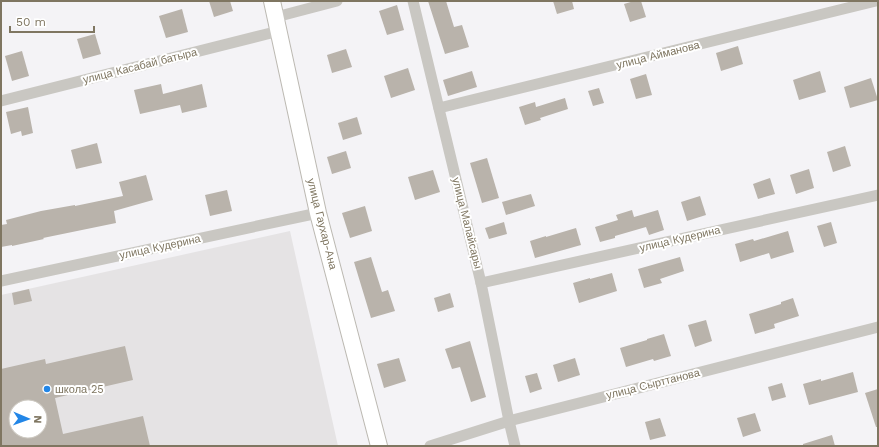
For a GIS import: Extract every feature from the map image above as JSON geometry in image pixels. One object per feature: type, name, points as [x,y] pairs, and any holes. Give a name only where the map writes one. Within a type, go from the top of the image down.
[{"type":"street","name":"улица Гаухар-Ана","points":[[272,1],[318,213],[379,446]]},
{"type":"street","name":"улица Касабай батыра","points":[[1,101],[277,24],[337,1]]},
{"type":"street","name":"улица Малайсары","points":[[413,1],[481,283],[509,421],[516,446]]},
{"type":"street","name":"улица Айманова","points":[[439,108],[876,1]]},
{"type":"street","name":"улица Кудерина","points":[[481,283],[878,195]]},
{"type":"street","name":"улица Кудерина","points":[[1,281],[318,213]]},
{"type":"street","name":"улица Сырттанова","points":[[430,446],[509,421],[878,328]]},
{"type":"shaded area","points":[[290,231],[338,446],[1,446],[1,295]]},
{"type":"building","points":[[209,1],[230,1],[233,11],[214,17]]},
{"type":"building","points":[[428,1],[446,1],[454,27],[462,25],[469,47],[445,54]]},
{"type":"building","points":[[553,1],[572,1],[574,9],[557,14]]},
{"type":"building","points":[[634,1],[641,1],[646,17],[630,22],[624,4]]},
{"type":"building","points":[[397,5],[404,30],[387,35],[379,11]]},
{"type":"building","points":[[182,9],[188,32],[166,38],[159,16]]},
{"type":"building","points":[[95,34],[101,54],[83,59],[77,39]]},
{"type":"building","points":[[738,46],[743,64],[721,71],[716,53]]},
{"type":"building","points":[[346,49],[352,67],[332,73],[327,55]]},
{"type":"building","points":[[22,51],[29,76],[12,81],[5,56]]},
{"type":"building","points":[[408,68],[415,90],[391,98],[384,76]]},
{"type":"building","points":[[472,71],[477,87],[448,96],[443,80]]},
{"type":"building","points":[[820,71],[826,92],[799,100],[793,80]]},
{"type":"building","points":[[646,74],[652,95],[636,99],[630,79]]},
{"type":"building","points":[[871,78],[878,100],[850,108],[844,87]]},
{"type":"building","points":[[161,84],[163,94],[202,84],[207,107],[182,113],[180,105],[140,114],[134,90]]},
{"type":"building","points":[[599,88],[604,103],[593,106],[588,91]]},
{"type":"building","points":[[565,98],[568,109],[540,118],[541,120],[525,125],[519,107],[535,102],[536,107]]},
{"type":"building","points":[[28,107],[33,133],[22,136],[21,131],[11,134],[6,112]]},
{"type":"building","points":[[357,117],[362,134],[343,140],[338,123]]},
{"type":"building","points":[[97,143],[102,163],[76,169],[71,150]]},
{"type":"building","points":[[845,146],[851,166],[833,172],[827,152]]},
{"type":"building","points":[[346,151],[351,168],[332,174],[327,157]]},
{"type":"building","points":[[487,158],[499,198],[482,203],[470,163]]},
{"type":"building","points":[[809,169],[814,188],[796,194],[790,175]]},
{"type":"building","points":[[433,170],[440,192],[415,200],[408,177]]},
{"type":"building","points":[[146,175],[153,200],[114,211],[116,223],[12,246],[1,247],[1,225],[7,224],[6,220],[41,211],[123,196],[119,182]]},
{"type":"building","points":[[770,178],[775,194],[758,199],[753,184]]},
{"type":"building","points":[[227,190],[232,211],[210,216],[205,195]]},
{"type":"building","points":[[531,194],[535,206],[506,215],[502,202]]},
{"type":"building","points":[[700,196],[706,215],[687,221],[681,202]]},
{"type":"building","points":[[365,206],[372,231],[350,238],[342,213]]},
{"type":"building","points":[[632,210],[634,217],[658,210],[664,230],[649,235],[646,227],[600,242],[595,227],[618,220],[616,215]]},
{"type":"building","points":[[504,222],[507,234],[489,239],[485,228]]},
{"type":"building","points":[[831,222],[837,243],[824,247],[817,226]]},
{"type":"building","points":[[576,228],[581,245],[535,258],[530,241]]},
{"type":"building","points":[[788,231],[794,252],[771,259],[769,253],[740,262],[735,244],[753,239],[754,241]]},
{"type":"building","points":[[371,257],[382,292],[388,290],[395,311],[371,318],[354,262]]},
{"type":"building","points":[[680,257],[684,271],[660,279],[662,283],[644,288],[638,269]]},
{"type":"building","points":[[612,273],[617,291],[579,303],[573,283]]},
{"type":"building","points":[[29,289],[32,301],[14,305],[12,293]]},
{"type":"building","points":[[450,293],[454,307],[438,312],[434,298]]},
{"type":"building","points":[[793,298],[799,316],[774,324],[775,328],[755,334],[749,314],[781,304],[781,302]]},
{"type":"building","points":[[706,320],[712,341],[695,347],[688,325]]},
{"type":"building","points":[[664,334],[671,356],[654,361],[653,359],[626,367],[620,348]]},
{"type":"building","points":[[470,341],[486,397],[471,402],[460,367],[452,369],[445,349]]},
{"type":"building","name":"школа 25","points":[[125,346],[133,380],[55,398],[63,434],[143,416],[150,446],[2,446],[1,369],[45,359],[46,364]]},
{"type":"building","points":[[399,358],[406,381],[384,388],[377,364]]},
{"type":"building","points":[[575,358],[580,375],[558,382],[553,365]]},
{"type":"building","points":[[853,372],[858,392],[809,405],[803,384],[821,379],[821,381]]},
{"type":"building","points":[[537,373],[542,389],[530,393],[525,376]]},
{"type":"building","points":[[782,383],[786,397],[772,401],[768,387]]},
{"type":"building","points":[[878,389],[878,427],[876,427],[865,393]]},
{"type":"building","points":[[755,413],[761,431],[743,437],[737,418]]},
{"type":"building","points":[[660,418],[666,436],[650,440],[645,422]]},
{"type":"building","points":[[832,435],[835,446],[803,446],[803,444]]},
{"type":"place","name":"школа 25","points":[[47,389]]}]
